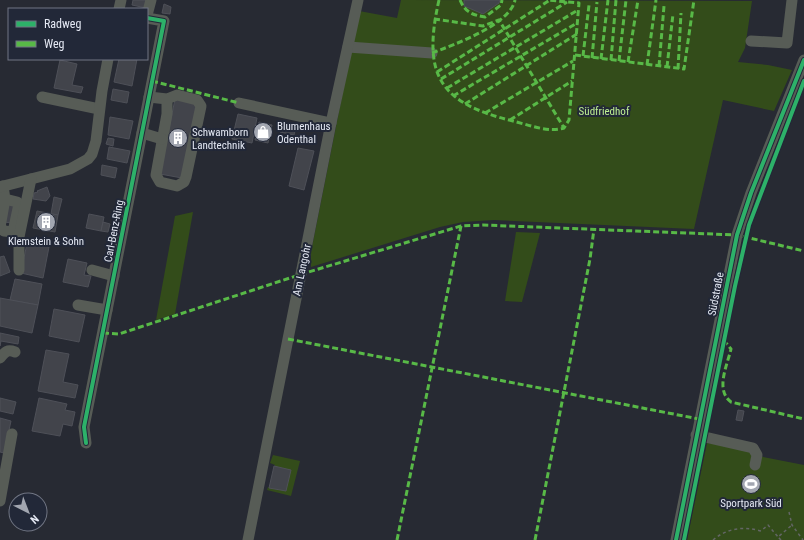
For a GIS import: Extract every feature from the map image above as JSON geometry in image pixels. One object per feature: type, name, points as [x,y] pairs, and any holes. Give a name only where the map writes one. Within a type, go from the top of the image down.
[{"type":"street","points":[[148,10],[150,0]]},
{"type":"street","name":"Am Langohr","points":[[248,540],[331,123],[358,0]]},
{"type":"street","points":[[751,41],[787,43],[792,0]]},
{"type":"street","name":"Carl-Benz-Ring","points":[[86,443],[84,427],[164,22],[148,18]]},
{"type":"street","points":[[348,47],[432,53]]},
{"type":"street","points":[[5,199],[1,187],[70,169],[88,159],[94,148],[108,60]]},
{"type":"street","name":"Südstraße","points":[[676,540],[737,235],[751,193],[804,60]]},
{"type":"street","points":[[149,97],[167,99],[177,95],[197,100],[201,106],[186,177],[177,186],[160,182],[156,175],[167,114],[167,99]]},
{"type":"street","points":[[42,97],[99,109]]},
{"type":"street","points":[[239,103],[331,123]]},
{"type":"street","points":[[142,133],[162,139]]},
{"type":"street","points":[[19,270],[19,237],[31,179]]},
{"type":"street","points":[[92,270],[114,276]]},
{"type":"street","points":[[78,305],[107,310]]},
{"type":"street","points":[[0,358],[4,352],[9,350],[15,352]]},
{"type":"street","points":[[0,502],[12,434]]},
{"type":"street","points":[[696,435],[753,448],[757,455],[755,465]]},
{"type":"path","points":[[789,512],[792,525],[804,540]]},
{"type":"path","points":[[713,540],[730,530],[746,528],[761,531],[768,525],[781,540]]},
{"type":"path","points":[[778,537],[792,525]]},
{"type":"green space","name":"Südfriedhof","points":[[401,0],[752,1],[745,48],[738,62],[768,65],[792,70],[774,111],[723,100],[694,229],[494,220],[463,222],[440,227],[311,267],[311,252],[359,11],[397,18]]},
{"type":"green space","points":[[193,212],[175,314],[156,320],[175,216]]},
{"type":"green space","points":[[516,232],[540,233],[522,302],[505,301]]},
{"type":"green space","name":"Sportpark Süd","points":[[707,443],[751,449],[763,457],[804,465],[804,540],[687,540]]},
{"type":"green space","points":[[273,455],[300,461],[291,496],[267,490],[268,487],[270,488],[275,465],[270,463]]},
{"type":"building","points":[[133,0],[145,0],[147,2],[146,8],[132,5]]},
{"type":"building","points":[[464,0],[500,0],[499,3],[483,14],[464,6]]},
{"type":"building","points":[[164,4],[171,7],[170,14],[162,13]]},
{"type":"building","points":[[60,60],[77,64],[72,85],[83,87],[81,93],[54,88]]},
{"type":"building","points":[[119,60],[137,60],[132,86],[114,82]]},
{"type":"building","points":[[113,89],[129,92],[127,103],[111,100]]},
{"type":"building","name":"Schwamborn Landtechnik","points":[[175,99],[197,103],[182,178],[160,174]]},
{"type":"building","points":[[238,114],[257,118],[252,143],[232,139]]},
{"type":"building","points":[[110,117],[133,121],[129,139],[108,135]]},
{"type":"building","name":"Blumenhaus Odenthal","points":[[259,122],[272,125],[268,143],[255,140]]},
{"type":"building","points":[[281,123],[296,126],[294,135],[280,132]]},
{"type":"building","points":[[108,138],[114,139],[113,146],[106,144]]},
{"type":"building","points":[[109,147],[130,151],[127,163],[107,159]]},
{"type":"building","points":[[298,148],[314,151],[304,190],[289,186]]},
{"type":"building","points":[[102,165],[117,168],[115,178],[101,175]]},
{"type":"building","points":[[47,187],[50,196],[46,201],[33,199],[34,193]]},
{"type":"building","points":[[54,197],[62,199],[58,215],[51,214]]},
{"type":"building","points":[[8,203],[16,204],[12,223],[4,222]]},
{"type":"building","name":"Klemstein & Sohn","points":[[37,211],[58,215],[55,232],[33,228]]},
{"type":"building","points":[[89,214],[104,217],[101,231],[86,228]]},
{"type":"building","points":[[103,222],[110,224],[108,232],[101,231]]},
{"type":"building","points":[[27,243],[49,247],[43,278],[21,273]]},
{"type":"building","points":[[4,256],[10,272],[0,276],[0,257]]},
{"type":"building","points":[[68,259],[87,263],[84,275],[91,276],[88,287],[63,282]]},
{"type":"building","points":[[15,279],[42,284],[38,305],[10,300]]},
{"type":"building","points":[[0,298],[38,305],[32,333],[0,326]]},
{"type":"building","points":[[54,309],[85,315],[79,342],[49,336]]},
{"type":"building","points":[[0,333],[19,337],[18,344],[1,341],[0,346]]},
{"type":"building","points":[[46,350],[69,354],[63,382],[78,385],[75,398],[38,391]]},
{"type":"building","points":[[0,398],[16,402],[13,414],[0,411]]},
{"type":"building","points":[[39,398],[67,404],[65,410],[75,412],[72,426],[63,424],[60,436],[32,431]]},
{"type":"building","points":[[738,410],[744,411],[742,421],[736,420]]},
{"type":"building","points":[[0,418],[11,421],[4,453],[0,452]]},
{"type":"building","points":[[274,466],[291,470],[286,491],[269,488]]},
{"type":"marked path","points":[[439,0],[434,26],[433,48],[435,66],[442,82],[453,95],[468,105],[488,114],[539,128],[552,130],[564,128],[569,120],[579,3],[547,0]]},
{"type":"marked path","points":[[460,0],[467,10],[476,15],[485,17],[501,5],[502,0]]},
{"type":"marked path","points":[[432,53],[480,33],[492,26],[503,18],[511,9],[515,0]]},
{"type":"marked path","points":[[437,72],[550,0]]},
{"type":"marked path","points":[[601,59],[608,0]]},
{"type":"marked path","points":[[611,60],[616,0]]},
{"type":"marked path","points":[[619,61],[626,0]]},
{"type":"marked path","points":[[628,62],[638,0]]},
{"type":"marked path","points":[[647,65],[656,0]]},
{"type":"marked path","points":[[575,55],[684,69],[694,0]]},
{"type":"marked path","points":[[441,79],[567,2]]},
{"type":"marked path","points":[[592,58],[597,2]]},
{"type":"marked path","points":[[583,56],[589,5]]},
{"type":"marked path","points":[[659,66],[664,6]]},
{"type":"marked path","points":[[447,88],[578,10]]},
{"type":"marked path","points":[[678,69],[681,13]]},
{"type":"marked path","points":[[667,67],[673,14]]},
{"type":"marked path","points":[[434,19],[483,26],[499,20],[564,128]]},
{"type":"marked path","points":[[453,96],[577,23]]},
{"type":"marked path","points":[[465,104],[577,34]]},
{"type":"marked path","points":[[485,113],[573,61]]},
{"type":"marked path","points":[[152,81],[239,103]]},
{"type":"marked path","points":[[510,120],[572,81]]},
{"type":"marked path","points":[[103,333],[119,334],[302,274],[461,226],[483,225],[737,235],[804,251]]},
{"type":"marked path","points":[[397,540],[461,226]]},
{"type":"marked path","points":[[535,540],[590,259],[594,229]]},
{"type":"marked path","points":[[288,339],[699,419]]},
{"type":"marked path","points":[[722,342],[727,344],[731,349],[723,384],[726,397],[731,402],[804,419]]},
{"type":"cycle path","points":[[86,443],[84,427],[164,21],[148,18]]},
{"type":"cycle path","points":[[676,540],[737,235],[751,193],[804,60]]},
{"type":"cycle path","points":[[684,540],[735,286],[749,225],[804,81]]},
{"type":"place","name":"Blumenhaus Odenthal","points":[[263,132]]},
{"type":"place","name":"Schwamborn Landtechnik","points":[[178,138]]},
{"type":"place","name":"Klemstein & Sohn","points":[[46,222]]},
{"type":"place","name":"Sportpark Süd","points":[[751,484]]}]
